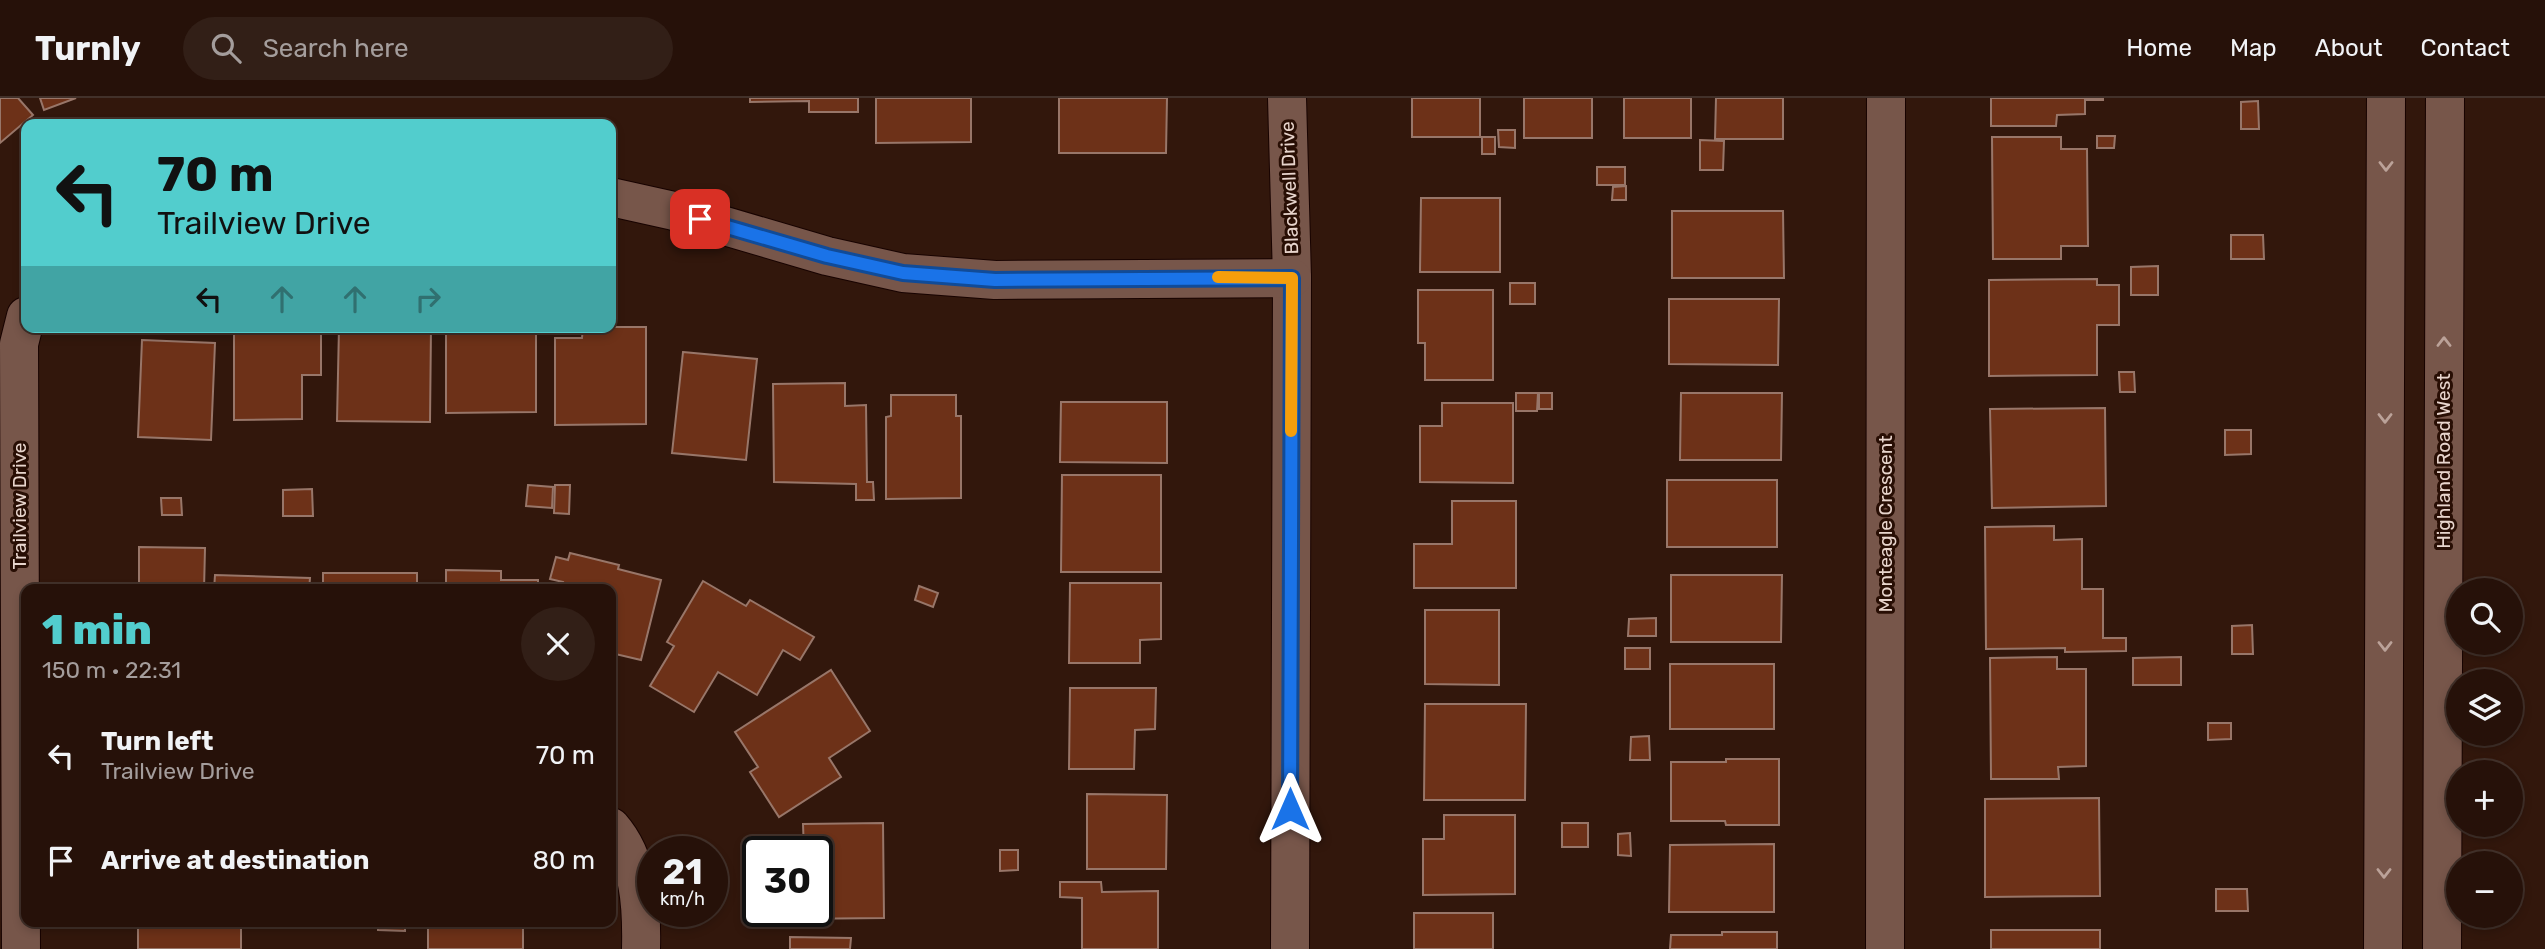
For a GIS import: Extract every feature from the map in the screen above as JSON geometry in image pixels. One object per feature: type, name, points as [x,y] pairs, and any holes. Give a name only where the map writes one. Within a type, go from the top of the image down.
[{"type":"street","name":"Blackwell Drive","points":[[1287,98],[1292,278],[1290,949]]},
{"type":"street","name":"Monteagle Crescent","points":[[1885,949],[1886,98]]},
{"type":"street","points":[[2383,949],[2386,98]]},
{"type":"street","name":"Highland Road West","points":[[2442,949],[2445,98]]},
{"type":"street","points":[[616,198],[674,211],[827,256],[903,273],[995,280],[1292,278]]},
{"type":"street","name":"Trailview Drive","points":[[21,584],[19,344],[22,333]]},
{"type":"street","points":[[616,833],[622,840],[636,878],[642,916],[642,949]]},
{"type":"street","name":"Trailview Drive","points":[[21,927],[21,949]]},
{"type":"building","points":[[0,98],[18,98],[33,115],[28,119],[21,119],[21,125],[0,143]]},
{"type":"building","points":[[40,98],[76,98],[44,110]]},
{"type":"building","points":[[750,98],[858,98],[858,112],[809,112],[809,101],[750,102]]},
{"type":"building","points":[[876,98],[971,98],[971,142],[876,143]]},
{"type":"building","points":[[1059,98],[1167,98],[1166,153],[1059,153]]},
{"type":"building","points":[[1412,98],[1480,98],[1480,137],[1412,137]]},
{"type":"building","points":[[1524,98],[1592,98],[1592,138],[1524,138]]},
{"type":"building","points":[[1624,98],[1691,98],[1691,138],[1624,138]]},
{"type":"building","points":[[1716,98],[1783,98],[1783,139],[1715,139]]},
{"type":"building","points":[[1991,98],[2103,100],[2085,100],[2085,114],[2057,115],[2056,126],[1991,126]]},
{"type":"building","points":[[2258,101],[2259,129],[2241,129],[2241,102]]},
{"type":"building","points":[[1498,130],[1515,130],[1515,148],[1499,147]]},
{"type":"building","points":[[2097,136],[2115,136],[2114,148],[2097,148]]},
{"type":"building","points":[[1482,137],[1495,137],[1495,154],[1482,154]]},
{"type":"building","points":[[1992,137],[2061,137],[2061,149],[2087,149],[2088,246],[2061,246],[2061,259],[1993,259]]},
{"type":"building","points":[[1700,140],[1724,141],[1723,170],[1700,170]]},
{"type":"building","points":[[1597,167],[1625,167],[1625,185],[1597,185]]},
{"type":"building","points":[[1626,186],[1626,200],[1612,200],[1613,187]]},
{"type":"building","points":[[1421,198],[1500,198],[1500,272],[1420,272]]},
{"type":"building","points":[[1672,211],[1783,211],[1784,278],[1672,278]]},
{"type":"building","points":[[2231,235],[2263,235],[2264,259],[2231,259]]},
{"type":"building","points":[[2158,266],[2158,295],[2131,295],[2131,267]]},
{"type":"building","points":[[2097,279],[2097,285],[2119,285],[2119,325],[2097,325],[2097,375],[1989,376],[1989,280]]},
{"type":"building","points":[[1510,283],[1535,283],[1535,304],[1510,304]]},
{"type":"building","points":[[1418,290],[1493,290],[1493,380],[1425,380],[1425,343],[1418,343]]},
{"type":"building","points":[[1669,299],[1779,299],[1778,365],[1669,364]]},
{"type":"building","points":[[616,327],[646,327],[646,424],[555,425],[555,338],[582,338],[582,333],[616,333]]},
{"type":"building","points":[[234,333],[321,333],[321,375],[302,375],[302,419],[234,420]]},
{"type":"building","points":[[339,333],[431,333],[430,422],[337,421]]},
{"type":"building","points":[[446,333],[536,333],[536,412],[446,413]]},
{"type":"building","points":[[142,340],[215,343],[211,440],[138,437]]},
{"type":"building","points":[[683,352],[757,359],[746,460],[672,453]]},
{"type":"building","points":[[2119,372],[2134,372],[2135,392],[2120,392]]},
{"type":"building","points":[[845,383],[845,406],[866,405],[867,482],[873,482],[874,500],[856,500],[856,484],[774,482],[773,384]]},
{"type":"building","points":[[1516,393],[1538,393],[1537,411],[1516,411]]},
{"type":"building","points":[[1539,393],[1552,393],[1552,409],[1539,409]]},
{"type":"building","points":[[1681,393],[1782,393],[1781,460],[1680,460]]},
{"type":"building","points":[[891,395],[956,395],[956,416],[961,416],[961,498],[886,499],[886,417],[891,416]]},
{"type":"building","points":[[1061,402],[1167,402],[1167,463],[1060,462]]},
{"type":"building","points":[[1442,403],[1513,403],[1513,483],[1420,482],[1420,426],[1442,426]]},
{"type":"building","points":[[2105,408],[2106,506],[1992,508],[1990,409]]},
{"type":"building","points":[[2225,430],[2251,430],[2251,454],[2225,455]]},
{"type":"building","points":[[1062,475],[1161,475],[1161,572],[1061,572]]},
{"type":"building","points":[[1667,480],[1777,480],[1777,547],[1667,547]]},
{"type":"building","points":[[528,485],[553,487],[552,508],[526,506]]},
{"type":"building","points":[[555,485],[570,485],[569,514],[554,513]]},
{"type":"building","points":[[312,489],[313,516],[283,516],[283,490]]},
{"type":"building","points":[[161,498],[181,498],[182,515],[162,515]]},
{"type":"building","points":[[1452,501],[1516,501],[1516,588],[1414,588],[1414,544],[1452,544]]},
{"type":"building","points":[[2054,526],[2054,540],[2082,539],[2082,589],[2103,589],[2103,638],[2126,638],[2126,651],[2065,652],[2065,648],[1986,649],[1985,527]]},
{"type":"building","points":[[139,547],[205,548],[204,584],[139,584]]},
{"type":"building","points":[[570,553],[619,565],[618,569],[661,580],[641,660],[616,654],[616,584],[562,584],[550,579],[556,557],[568,560]]},
{"type":"building","points":[[446,570],[501,571],[501,580],[538,580],[538,584],[446,584]]},
{"type":"building","points":[[323,573],[417,573],[417,584],[323,584]]},
{"type":"building","points":[[215,575],[310,578],[310,584],[214,584]]},
{"type":"building","points":[[1671,575],[1782,575],[1781,642],[1671,642]]},
{"type":"building","points":[[703,581],[746,606],[750,600],[814,637],[800,660],[783,650],[757,695],[718,672],[694,712],[650,686],[674,646],[667,642]]},
{"type":"building","points":[[1070,583],[1161,583],[1161,639],[1140,640],[1140,663],[1069,663]]},
{"type":"building","points":[[919,586],[938,593],[933,607],[915,600]]},
{"type":"building","points":[[1425,610],[1499,610],[1499,685],[1425,684]]},
{"type":"building","points":[[1656,618],[1656,636],[1628,636],[1629,619]]},
{"type":"building","points":[[2252,625],[2253,654],[2232,654],[2232,626]]},
{"type":"building","points":[[1625,648],[1650,648],[1650,669],[1625,669]]},
{"type":"building","points":[[2057,657],[2057,669],[2086,669],[2086,766],[2058,767],[2059,779],[1991,779],[1990,658]]},
{"type":"building","points":[[2181,657],[2181,685],[2133,685],[2133,658]]},
{"type":"building","points":[[1670,664],[1774,664],[1774,729],[1670,729]]},
{"type":"building","points":[[831,670],[870,731],[829,758],[841,777],[779,817],[750,772],[758,767],[735,732]]},
{"type":"building","points":[[1070,688],[1156,688],[1155,729],[1135,730],[1134,769],[1069,769]]},
{"type":"building","points":[[1425,704],[1526,704],[1525,800],[1424,800]]},
{"type":"building","points":[[2208,723],[2231,723],[2231,739],[2208,740]]},
{"type":"building","points":[[1649,736],[1650,760],[1630,760],[1631,737]]},
{"type":"building","points":[[1726,759],[1779,759],[1779,825],[1671,821],[1671,762],[1726,762]]},
{"type":"building","points":[[1087,794],[1167,795],[1166,869],[1087,869]]},
{"type":"building","points":[[2099,798],[2100,896],[1985,897],[1985,799]]},
{"type":"building","points":[[1444,815],[1515,815],[1515,894],[1423,895],[1423,839],[1444,839]]},
{"type":"building","points":[[883,823],[884,918],[833,919],[833,836],[803,836],[803,824]]},
{"type":"building","points":[[1562,823],[1588,823],[1588,847],[1562,847]]},
{"type":"building","points":[[1630,833],[1631,856],[1618,855],[1618,834]]},
{"type":"building","points":[[1774,844],[1774,912],[1669,912],[1670,845]]},
{"type":"building","points":[[1000,850],[1018,850],[1018,870],[1000,871]]},
{"type":"building","points":[[1060,882],[1101,882],[1102,892],[1158,891],[1158,949],[1082,949],[1082,898],[1060,897]]},
{"type":"building","points":[[2216,889],[2247,889],[2248,911],[2216,911]]},
{"type":"building","points":[[1414,913],[1493,913],[1493,949],[1414,949]]},
{"type":"building","points":[[138,927],[241,927],[241,949],[138,949]]},
{"type":"building","points":[[378,927],[405,927],[405,931],[378,930]]},
{"type":"building","points":[[428,927],[523,927],[523,949],[428,949]]},
{"type":"building","points":[[1991,930],[2100,930],[2100,949],[1991,949]]},
{"type":"building","points":[[1722,932],[1777,932],[1777,949],[1670,949],[1671,935],[1722,935]]},
{"type":"building","points":[[790,937],[851,938],[850,949],[790,949]]},
{"type":"slow traffic","points":[[1218,277],[1292,278],[1291,431]]},
{"type":"route","points":[[700,219],[827,256],[903,273],[995,280],[1292,278],[1290,809]]}]
